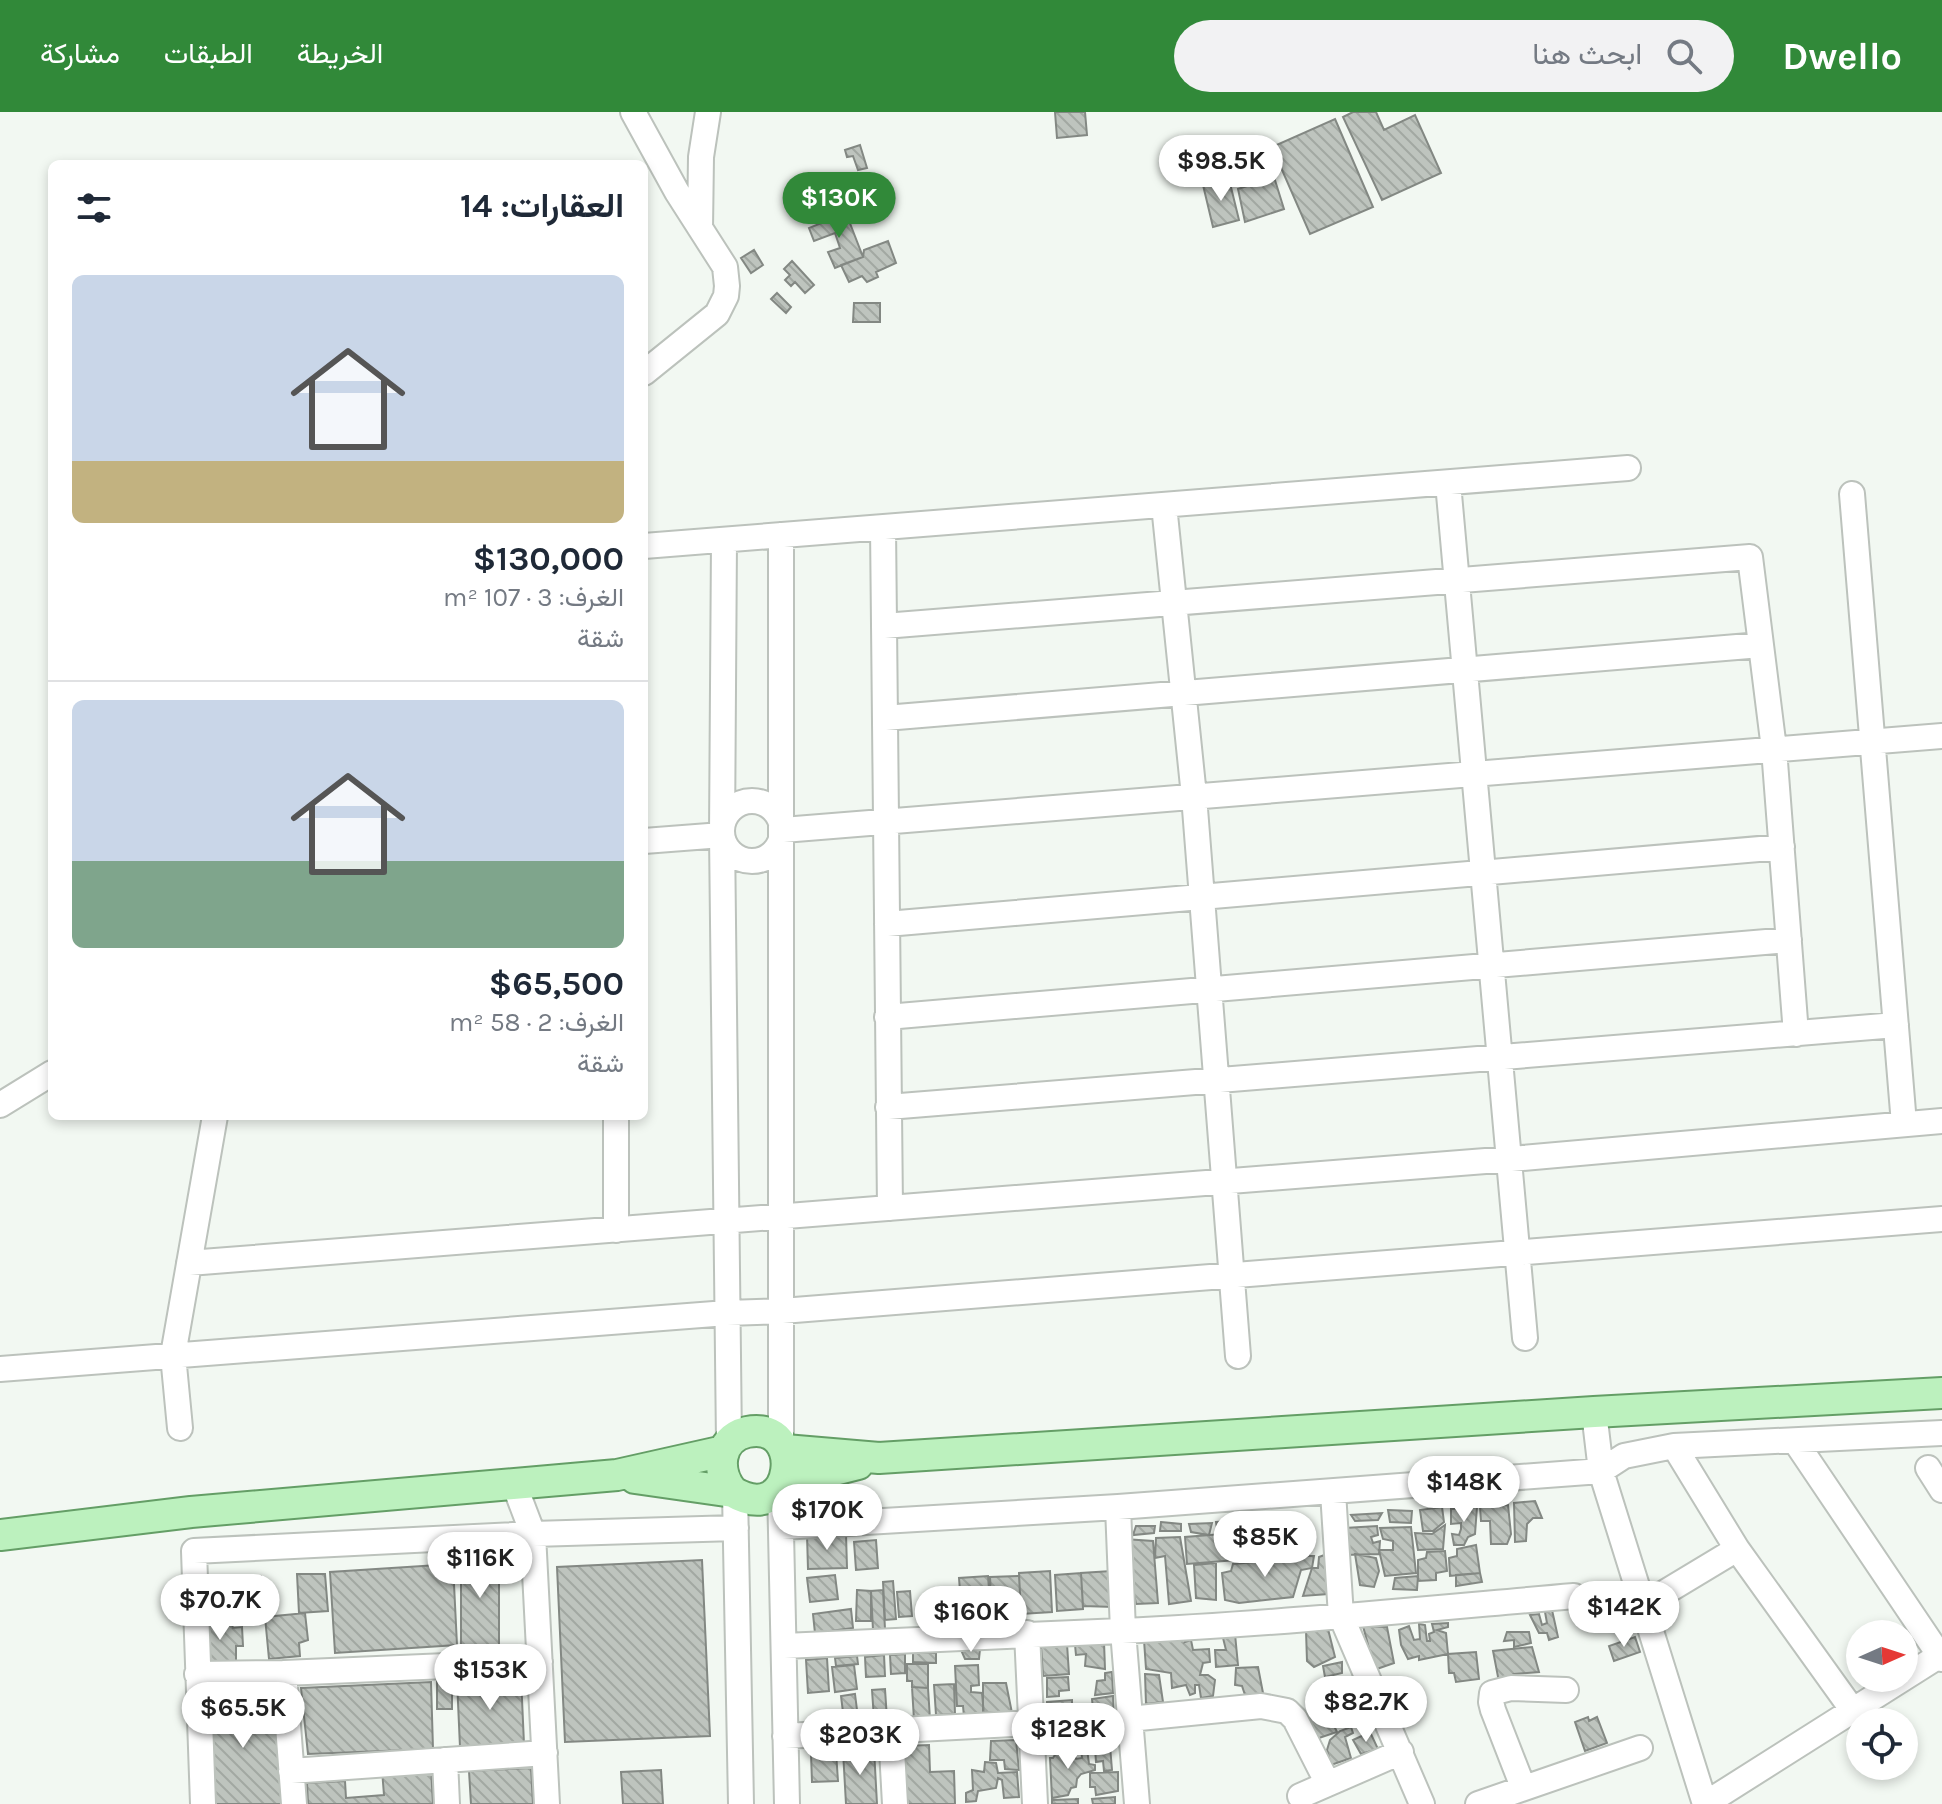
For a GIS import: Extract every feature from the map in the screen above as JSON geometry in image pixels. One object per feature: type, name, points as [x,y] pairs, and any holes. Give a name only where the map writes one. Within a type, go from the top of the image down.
[{"type":"main road","points":[[0,1535],[191,1512],[617,1475],[726,1447],[738,1435],[749,1432],[761,1432],[783,1447],[879,1458],[1942,1393]]},
{"type":"main road","points":[[726,1447],[721,1473],[734,1493]]},
{"type":"main road","points":[[617,1475],[759,1499],[771,1495],[782,1485],[788,1473],[783,1447]]},
{"type":"main road","points":[[782,1485],[879,1458]]},
{"type":"street","points":[[633,112],[677,192],[725,267],[726,296],[721,308],[709,322],[648,370]]},
{"type":"street","points":[[700,228],[701,157],[708,112]]},
{"type":"street","points":[[648,546],[1628,468]]},
{"type":"street","points":[[1448,483],[1525,1338]]},
{"type":"street","points":[[1852,494],[1904,1124]]},
{"type":"street","points":[[1164,505],[1194,796],[1238,1356]]},
{"type":"street","points":[[883,527],[890,1208]]},
{"type":"street","points":[[781,535],[783,1447]]},
{"type":"street","points":[[724,540],[722,835],[726,1447]]},
{"type":"street","points":[[884,626],[1750,557],[1774,749],[1796,1034]]},
{"type":"street","points":[[885,718],[1761,645]]},
{"type":"street","points":[[783,830],[1942,736]]},
{"type":"street","points":[[750,801],[769,805],[781,820],[783,830],[777,849],[760,861],[740,859],[731,853],[722,835],[726,816],[741,803],[750,801]]},
{"type":"street","points":[[648,841],[722,835]]},
{"type":"street","points":[[887,924],[1782,847]]},
{"type":"street","points":[[887,1017],[1789,940]]},
{"type":"street","points":[[888,1107],[1896,1025]]},
{"type":"street","points":[[0,1105],[48,1075]]},
{"type":"street","points":[[180,1428],[173,1355],[214,1120]]},
{"type":"street","points":[[616,1120],[616,1230]]},
{"type":"street","points":[[189,1263],[1511,1159],[1942,1121]]},
{"type":"street","points":[[0,1369],[1942,1219]]},
{"type":"street","points":[[1594,1412],[1601,1471],[1705,1804],[1846,1717]]},
{"type":"street","points":[[782,1527],[1118,1507],[1601,1471],[1624,1456],[1674,1446],[1942,1433]]},
{"type":"street","points":[[1795,1441],[1941,1656],[1860,1708]]},
{"type":"street","points":[[1674,1446],[1737,1549],[1851,1708]]},
{"type":"street","points":[[1928,1468],[1942,1490]]},
{"type":"street","points":[[514,1484],[533,1534],[547,1804]]},
{"type":"street","points":[[782,1485],[787,1804]]},
{"type":"street","points":[[1333,1492],[1341,1616],[1422,1804]]},
{"type":"street","points":[[734,1493],[741,1804]]},
{"type":"street","points":[[1118,1507],[1123,1631],[1137,1804]]},
{"type":"street","points":[[191,1512],[203,1804]]},
{"type":"street","points":[[194,1551],[533,1534],[736,1528]]},
{"type":"street","points":[[1644,1605],[1737,1549]]},
{"type":"street","points":[[784,1646],[1123,1631],[1574,1596]]},
{"type":"street","points":[[1027,1633],[1035,1804]]},
{"type":"street","points":[[197,1674],[540,1662]]},
{"type":"street","points":[[284,1673],[294,1804]]},
{"type":"street","points":[[1523,1787],[1493,1710],[1492,1693],[1511,1688],[1566,1690]]},
{"type":"street","points":[[1129,1719],[1261,1706],[1278,1708],[1295,1719],[1327,1782]]},
{"type":"street","points":[[785,1736],[1031,1723]]},
{"type":"street","points":[[891,1732],[895,1804]]},
{"type":"street","points":[[1478,1804],[1640,1748]]},
{"type":"street","points":[[1300,1796],[1401,1752]]},
{"type":"street","points":[[291,1771],[545,1753]]},
{"type":"street","points":[[445,1760],[447,1804]]},
{"type":"building","points":[[1055,112],[1085,112],[1087,135],[1057,138]]},
{"type":"building","points":[[1353,112],[1376,112],[1384,130],[1415,115],[1441,173],[1382,200],[1343,117]]},
{"type":"building","points":[[1335,119],[1373,207],[1310,234],[1272,147]]},
{"type":"building","points":[[860,145],[867,168],[858,170],[853,156],[847,157],[845,150]]},
{"type":"building","points":[[1274,177],[1284,209],[1245,222],[1238,189]]},
{"type":"building","points":[[1229,179],[1239,220],[1213,227],[1203,185]]},
{"type":"building","points":[[846,213],[863,257],[835,268],[828,252],[840,248],[835,233],[814,241],[809,228]]},
{"type":"building","points":[[888,241],[896,263],[876,272],[878,277],[867,282],[862,276],[849,282],[841,265],[863,257],[864,250]]},
{"type":"building","points":[[754,250],[763,265],[751,273],[741,258]]},
{"type":"building","points":[[792,261],[814,285],[805,293],[795,282],[791,286],[785,280],[790,275],[784,269]]},
{"type":"building","points":[[777,293],[791,307],[786,313],[771,299]]},
{"type":"building","points":[[854,303],[880,303],[880,322],[853,322]]},
{"type":"building","points":[[1535,1501],[1542,1518],[1533,1518],[1527,1524],[1526,1541],[1515,1542],[1514,1503]]},
{"type":"building","points":[[1508,1505],[1511,1534],[1507,1544],[1491,1544],[1490,1521],[1481,1521],[1480,1507]]},
{"type":"building","points":[[1442,1507],[1444,1522],[1433,1531],[1423,1531],[1420,1510]]},
{"type":"building","points":[[1477,1507],[1475,1534],[1468,1537],[1464,1545],[1454,1545],[1452,1534],[1459,1535],[1461,1523],[1451,1524],[1451,1509]]},
{"type":"building","points":[[1388,1510],[1412,1511],[1411,1523],[1390,1522]]},
{"type":"building","points":[[1382,1513],[1378,1520],[1355,1521],[1351,1515]]},
{"type":"building","points":[[1293,1517],[1292,1528],[1270,1528],[1270,1518]]},
{"type":"building","points":[[1264,1519],[1264,1531],[1243,1530],[1241,1520]]},
{"type":"building","points":[[1233,1521],[1235,1528],[1217,1529],[1216,1522]]},
{"type":"building","points":[[1161,1522],[1181,1524],[1181,1531],[1160,1531]]},
{"type":"building","points":[[1212,1523],[1209,1535],[1191,1532],[1189,1524]]},
{"type":"building","points":[[1445,1525],[1443,1549],[1418,1550],[1415,1533],[1432,1534]]},
{"type":"building","points":[[1136,1526],[1155,1526],[1154,1533],[1133,1535]]},
{"type":"building","points":[[1377,1526],[1378,1535],[1371,1537],[1373,1543],[1380,1541],[1379,1554],[1345,1555],[1345,1528]]},
{"type":"building","points":[[1411,1527],[1416,1573],[1385,1576],[1379,1550],[1393,1550],[1393,1541],[1383,1539],[1380,1528]]},
{"type":"building","points":[[1291,1532],[1292,1559],[1263,1561],[1265,1533]]},
{"type":"building","points":[[1235,1533],[1236,1537],[1262,1535],[1263,1552],[1236,1553],[1236,1560],[1187,1564],[1185,1537]]},
{"type":"building","points":[[846,1534],[847,1568],[808,1569],[807,1535]]},
{"type":"building","points":[[1180,1537],[1191,1601],[1169,1604],[1165,1556],[1155,1558],[1156,1538]]},
{"type":"building","points":[[1124,1539],[1153,1541],[1158,1603],[1136,1604]]},
{"type":"building","points":[[876,1540],[878,1568],[856,1570],[854,1542]]},
{"type":"building","points":[[1476,1545],[1480,1573],[1450,1576],[1449,1558],[1457,1556],[1457,1549]]},
{"type":"building","points":[[1298,1547],[1308,1549],[1309,1556],[1314,1556],[1312,1568],[1301,1570],[1293,1597],[1239,1603],[1225,1600],[1222,1573],[1231,1571],[1233,1564],[1297,1558]]},
{"type":"building","points":[[1445,1551],[1447,1571],[1436,1573],[1436,1580],[1418,1581],[1418,1560],[1426,1558],[1427,1552]]},
{"type":"building","points":[[461,1554],[499,1554],[499,1646],[461,1646]]},
{"type":"building","points":[[1327,1554],[1328,1594],[1303,1596],[1312,1568],[1318,1568],[1319,1557]]},
{"type":"building","points":[[1355,1554],[1376,1558],[1379,1571],[1374,1587],[1360,1585]]},
{"type":"building","points":[[702,1560],[710,1736],[565,1742],[557,1567]]},
{"type":"building","points":[[1216,1563],[1216,1600],[1196,1598],[1194,1565]]},
{"type":"building","points":[[453,1564],[457,1645],[335,1653],[330,1572]]},
{"type":"building","points":[[1050,1571],[1052,1612],[1021,1614],[1019,1573]]},
{"type":"building","points":[[1111,1571],[1114,1607],[1083,1606],[1081,1573]]},
{"type":"building","points":[[1081,1573],[1083,1609],[1057,1611],[1055,1575]]},
{"type":"building","points":[[1480,1573],[1482,1582],[1456,1586],[1456,1575]]},
{"type":"building","points":[[297,1574],[325,1574],[328,1611],[299,1613]]},
{"type":"building","points":[[835,1575],[838,1599],[810,1602],[807,1578]]},
{"type":"building","points":[[261,1576],[262,1591],[231,1592],[231,1579]]},
{"type":"building","points":[[988,1576],[991,1615],[962,1617],[959,1578]]},
{"type":"building","points":[[1019,1576],[1021,1612],[992,1614],[990,1577]]},
{"type":"building","points":[[1418,1576],[1417,1590],[1393,1589],[1395,1578]]},
{"type":"building","points":[[893,1581],[896,1619],[885,1620],[883,1582]]},
{"type":"building","points":[[857,1590],[871,1591],[871,1621],[856,1621]]},
{"type":"building","points":[[883,1590],[885,1629],[873,1630],[871,1591]]},
{"type":"building","points":[[910,1591],[912,1616],[899,1617],[897,1592]]},
{"type":"building","points":[[851,1609],[853,1628],[815,1633],[813,1614]]},
{"type":"building","points":[[1552,1610],[1558,1637],[1549,1640],[1547,1633],[1539,1633],[1530,1615],[1539,1614],[1542,1625],[1547,1623],[1545,1612]]},
{"type":"building","points":[[305,1613],[308,1640],[299,1643],[300,1656],[269,1659],[265,1617]]},
{"type":"building","points":[[231,1622],[233,1628],[242,1627],[243,1646],[236,1646],[236,1661],[202,1663],[200,1623]]},
{"type":"building","points":[[1448,1623],[1448,1627],[1437,1630],[1446,1633],[1448,1654],[1408,1659],[1401,1645],[1399,1630],[1409,1626],[1414,1640],[1420,1639],[1419,1624],[1425,1625],[1427,1641],[1430,1641],[1429,1634],[1434,1632],[1432,1624]]},
{"type":"building","points":[[1363,1626],[1387,1627],[1394,1663],[1371,1671],[1372,1660]]},
{"type":"building","points":[[1328,1629],[1335,1657],[1314,1667],[1307,1661],[1306,1631]]},
{"type":"building","points":[[1507,1632],[1529,1632],[1531,1643],[1514,1647],[1514,1640],[1504,1641]]},
{"type":"building","points":[[1235,1634],[1238,1665],[1216,1667],[1215,1650],[1226,1650],[1223,1638]]},
{"type":"building","points":[[1635,1637],[1640,1652],[1614,1661],[1609,1646]]},
{"type":"building","points":[[1187,1638],[1185,1642],[1191,1640],[1193,1650],[1209,1649],[1210,1662],[1203,1663],[1200,1675],[1208,1675],[1215,1680],[1213,1696],[1201,1698],[1199,1685],[1195,1685],[1195,1693],[1190,1695],[1186,1685],[1172,1688],[1171,1673],[1146,1669],[1144,1640]]},
{"type":"building","points":[[1104,1642],[1105,1669],[1085,1666],[1086,1654],[1076,1655],[1075,1645]]},
{"type":"building","points":[[1067,1644],[1069,1674],[1043,1676],[1041,1646]]},
{"type":"building","points":[[1532,1647],[1539,1672],[1514,1674],[1499,1682],[1493,1651]]},
{"type":"building","points":[[980,1649],[979,1659],[965,1659],[961,1650]]},
{"type":"building","points":[[913,1652],[936,1653],[936,1663],[913,1662]]},
{"type":"building","points":[[1476,1652],[1479,1679],[1456,1682],[1454,1673],[1449,1673],[1448,1654]]},
{"type":"building","points":[[905,1654],[905,1673],[891,1674],[890,1655]]},
{"type":"building","points":[[884,1655],[885,1676],[866,1677],[865,1657]]},
{"type":"building","points":[[857,1656],[858,1664],[836,1666],[835,1658]]},
{"type":"building","points":[[827,1658],[829,1691],[808,1693],[806,1660]]},
{"type":"building","points":[[1342,1662],[1342,1673],[1325,1677],[1323,1666]]},
{"type":"building","points":[[907,1664],[928,1664],[928,1688],[912,1687],[912,1681],[907,1681]]},
{"type":"building","points":[[854,1665],[857,1689],[835,1692],[832,1667]]},
{"type":"building","points":[[978,1665],[979,1685],[971,1686],[971,1692],[982,1693],[984,1715],[964,1717],[963,1706],[957,1706],[955,1666]]},
{"type":"building","points":[[1258,1667],[1263,1693],[1245,1695],[1242,1686],[1235,1685],[1236,1668]]},
{"type":"building","points":[[1112,1672],[1113,1693],[1095,1695],[1097,1681],[1105,1680],[1105,1673]]},
{"type":"building","points":[[1145,1674],[1159,1675],[1163,1702],[1146,1704]]},
{"type":"building","points":[[521,1677],[524,1744],[460,1747],[457,1680]]},
{"type":"building","points":[[1068,1677],[1069,1690],[1059,1691],[1059,1696],[1047,1697],[1047,1678]]},
{"type":"building","points":[[1336,1678],[1346,1699],[1330,1705],[1321,1690],[1320,1681]]},
{"type":"building","points":[[437,1681],[452,1681],[452,1709],[437,1709]]},
{"type":"building","points":[[431,1682],[433,1749],[308,1754],[301,1688]]},
{"type":"building","points":[[983,1683],[1006,1683],[1012,1713],[983,1712]]},
{"type":"building","points":[[954,1684],[955,1714],[936,1715],[934,1685]]},
{"type":"building","points":[[912,1687],[928,1688],[930,1719],[914,1720]]},
{"type":"building","points":[[885,1689],[887,1719],[874,1719],[872,1690]]},
{"type":"building","points":[[1369,1689],[1378,1712],[1355,1722],[1346,1699]]},
{"type":"building","points":[[275,1694],[283,1804],[209,1804],[202,1699]]},
{"type":"building","points":[[855,1694],[857,1710],[843,1712],[841,1696]]},
{"type":"building","points":[[1113,1696],[1114,1719],[1105,1722],[1105,1713],[1086,1714],[1087,1709],[1093,1709],[1092,1699]]},
{"type":"building","points":[[1072,1700],[1072,1726],[1065,1727],[1066,1737],[1074,1737],[1075,1745],[1065,1747],[1063,1740],[1047,1740],[1047,1702]]},
{"type":"building","points":[[1326,1709],[1337,1732],[1316,1739],[1305,1714]]},
{"type":"building","points":[[1588,1717],[1589,1721],[1597,1717],[1607,1743],[1585,1751],[1575,1722]]},
{"type":"building","points":[[1351,1727],[1353,1733],[1345,1737],[1351,1758],[1331,1765],[1327,1750],[1330,1740]]},
{"type":"building","points":[[1370,1732],[1378,1749],[1361,1754],[1353,1740]]},
{"type":"building","points":[[1016,1740],[1019,1770],[1005,1769],[1004,1760],[990,1760],[991,1741]]},
{"type":"building","points":[[929,1745],[930,1772],[954,1771],[955,1804],[905,1804],[904,1746]]},
{"type":"building","points":[[1110,1746],[1112,1770],[1104,1771],[1103,1761],[1096,1762],[1095,1748]]},
{"type":"building","points":[[1081,1748],[1087,1749],[1089,1764],[1095,1765],[1095,1770],[1081,1774],[1076,1787],[1071,1788],[1068,1795],[1052,1798],[1050,1758],[1058,1750],[1068,1754],[1072,1750],[1076,1759],[1082,1758]]},
{"type":"building","points":[[874,1749],[877,1804],[846,1804],[843,1751]]},
{"type":"building","points":[[836,1752],[838,1781],[812,1782],[811,1754]]},
{"type":"building","points":[[985,1762],[996,1763],[998,1773],[1017,1772],[1019,1797],[1004,1798],[1002,1780],[998,1778],[996,1788],[978,1791],[976,1801],[966,1802],[966,1793],[973,1790],[972,1770],[984,1772]]},
{"type":"building","points":[[431,1768],[433,1804],[308,1804],[307,1783],[345,1781],[346,1798],[384,1795],[382,1770]]},
{"type":"building","points":[[531,1768],[533,1804],[471,1804],[469,1771]]},
{"type":"building","points":[[661,1770],[663,1804],[623,1804],[621,1772]]},
{"type":"building","points":[[1118,1772],[1118,1791],[1096,1795],[1095,1787],[1090,1787],[1090,1773]]},
{"type":"building","points":[[1115,1797],[1115,1804],[1093,1804],[1092,1799]]},
{"type":"building","points":[[1078,1799],[1078,1804],[1052,1804],[1052,1800]]}]
